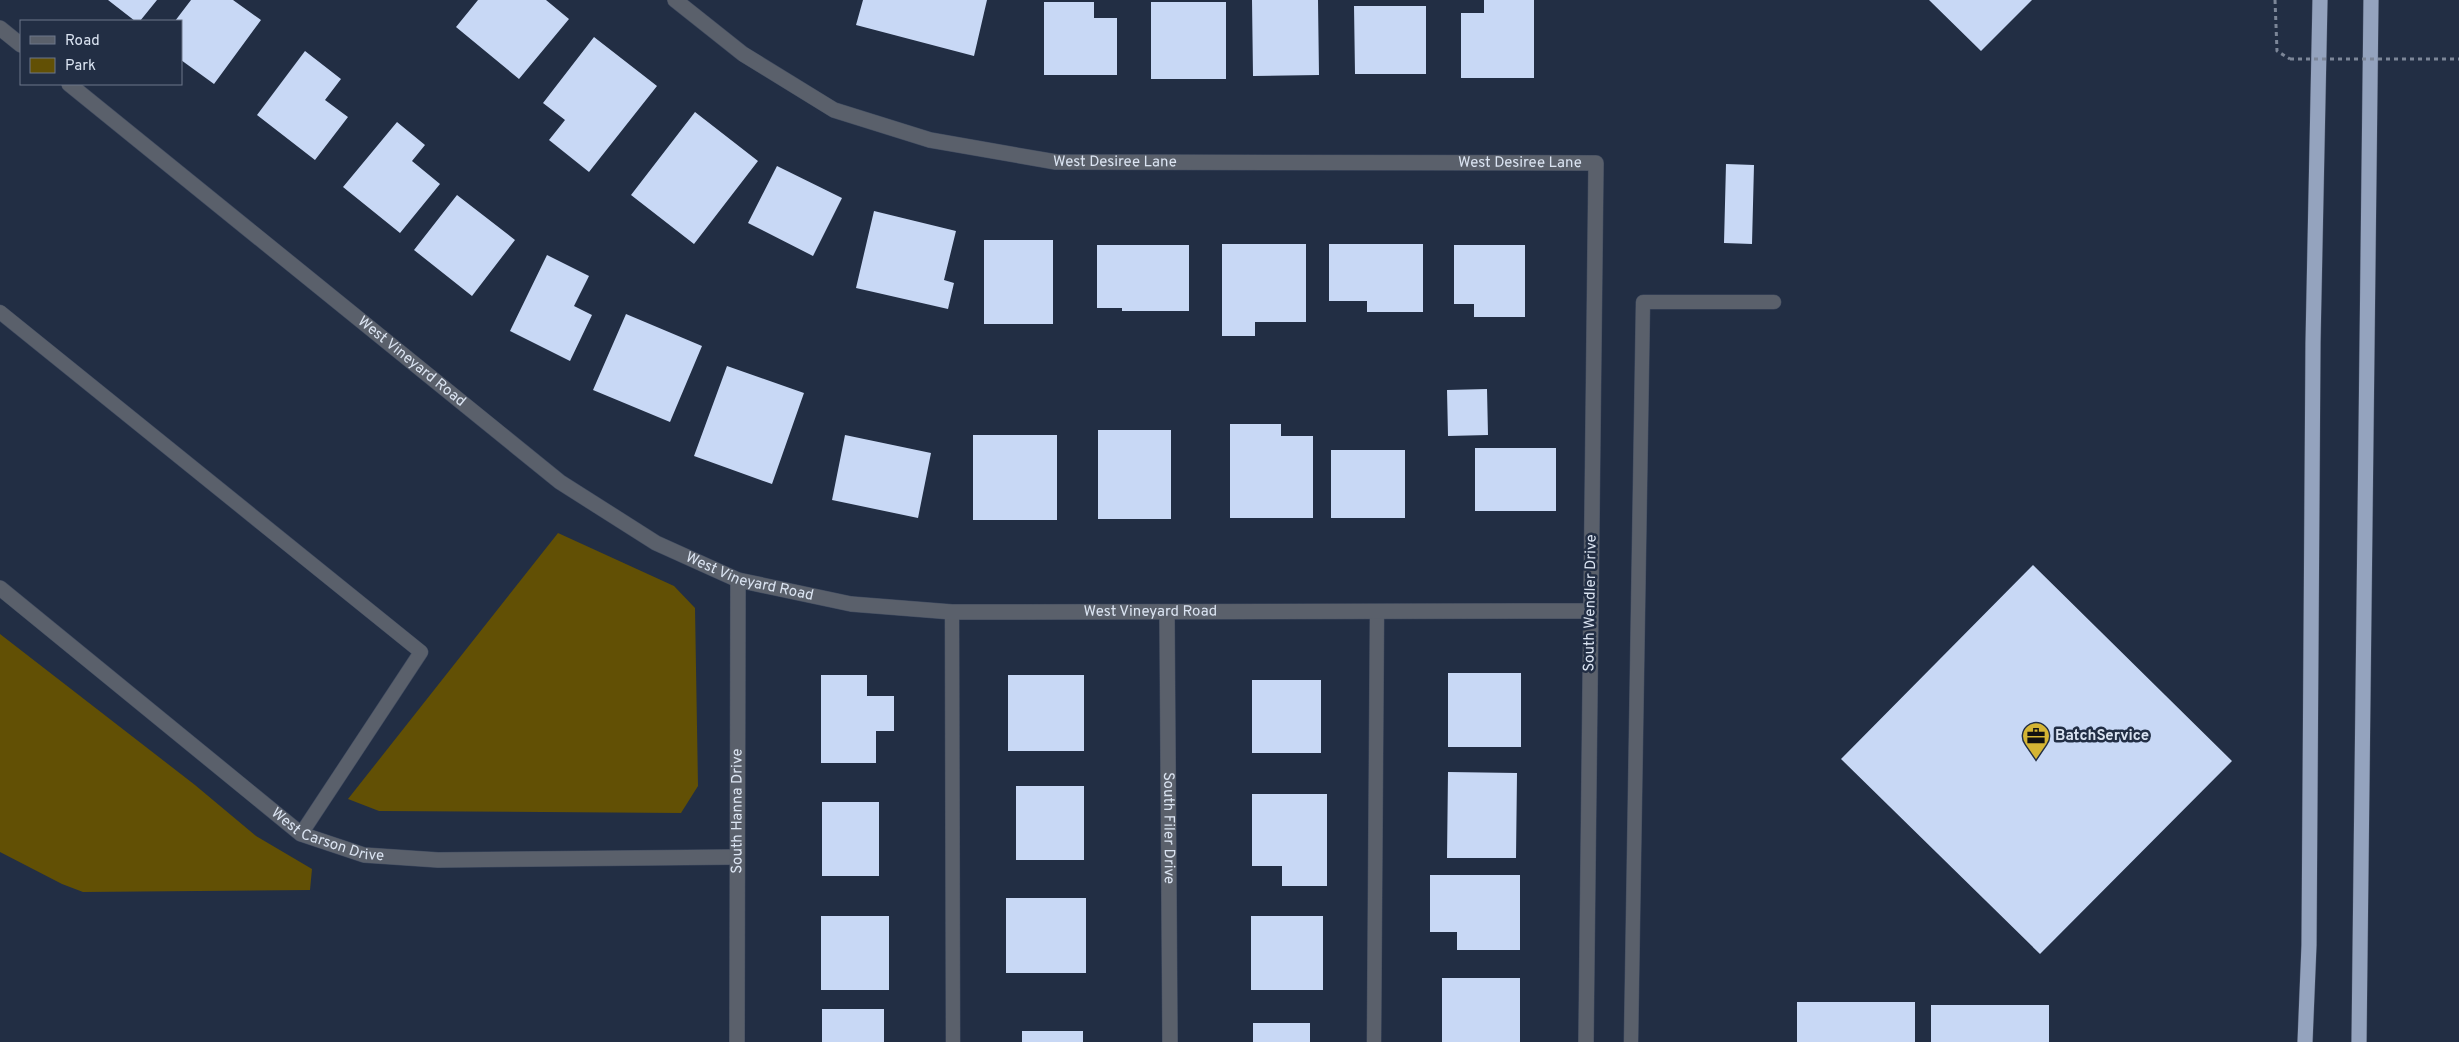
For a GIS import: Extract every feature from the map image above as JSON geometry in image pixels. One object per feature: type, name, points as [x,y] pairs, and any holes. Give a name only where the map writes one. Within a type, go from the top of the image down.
[{"type":"highway","points":[[2305,1042],[2309,945],[2312,343],[2320,0]]},
{"type":"highway","points":[[2359,1042],[2371,0]]},
{"type":"street","name":"West Desiree Lane","points":[[675,0],[743,54],[834,110],[940,142],[1056,162],[1596,163]]},
{"type":"street","points":[[0,28],[20,44]]},
{"type":"street","name":"West Vineyard Road","points":[[70,85],[560,482],[656,543],[738,580],[852,604],[952,612],[1377,613],[1591,611]]},
{"type":"street","name":"South Wendler Drive","points":[[1586,1042],[1596,163]]},
{"type":"street","name":"South Hanna Drive","points":[[737,1042],[738,580]]},
{"type":"street","name":"West Carson Drive","points":[[0,588],[301,834],[364,855],[410,858],[736,857]]},
{"type":"street","name":"South Filer Drive","points":[[1167,613],[1170,1042]]},
{"type":"lane","points":[[1631,1042],[1643,302],[1774,302]]},
{"type":"lane","points":[[0,312],[421,652],[301,834]]},
{"type":"lane","points":[[952,612],[953,1042]]},
{"type":"lane","points":[[1374,1042],[1377,613]]},
{"type":"path","points":[[2275,0],[2276,51],[2290,59],[2459,59]]},
{"type":"green space","points":[[558,533],[674,586],[695,608],[698,786],[681,813],[379,811],[348,799]]},
{"type":"green space","points":[[0,634],[195,785],[256,836],[312,869],[310,890],[83,892],[62,884],[0,852]]},
{"type":"building","points":[[108,0],[157,0],[141,20],[134,20]]},
{"type":"building","points":[[191,0],[233,0],[261,20],[214,84],[182,61],[182,20],[176,20]]},
{"type":"building","points":[[478,0],[546,0],[569,19],[519,79],[456,27]]},
{"type":"building","points":[[863,0],[987,0],[974,56],[856,25]]},
{"type":"building","points":[[1252,0],[1318,0],[1319,75],[1253,76]]},
{"type":"building","points":[[1484,0],[1534,0],[1534,78],[1461,78],[1461,13],[1484,13]]},
{"type":"building","points":[[1929,0],[2032,0],[1981,51]]},
{"type":"building","points":[[1044,2],[1094,2],[1094,18],[1117,18],[1117,75],[1044,75]]},
{"type":"building","points":[[1151,2],[1226,2],[1226,79],[1151,79]]},
{"type":"building","points":[[1354,6],[1426,6],[1426,74],[1355,74]]},
{"type":"building","points":[[594,37],[657,86],[589,172],[549,140],[565,120],[543,103]]},
{"type":"building","points":[[305,51],[341,79],[325,100],[348,117],[315,160],[257,115]]},
{"type":"building","points":[[695,112],[758,161],[694,244],[631,195]]},
{"type":"building","points":[[397,122],[425,145],[412,161],[440,184],[400,233],[343,187]]},
{"type":"building","points":[[1726,164],[1754,165],[1752,244],[1724,243]]},
{"type":"building","points":[[777,166],[842,198],[813,256],[748,223]]},
{"type":"building","points":[[457,195],[515,240],[472,296],[414,250]]},
{"type":"building","points":[[874,211],[956,231],[944,280],[954,283],[948,309],[856,288]]},
{"type":"building","points":[[984,240],[1053,240],[1053,324],[984,324]]},
{"type":"building","points":[[1222,244],[1306,244],[1306,322],[1255,322],[1255,336],[1222,336]]},
{"type":"building","points":[[1329,244],[1423,244],[1423,312],[1367,312],[1367,301],[1329,301]]},
{"type":"building","points":[[1097,245],[1189,245],[1189,311],[1122,311],[1122,308],[1097,308]]},
{"type":"building","points":[[1454,245],[1525,245],[1525,317],[1474,317],[1474,304],[1454,304]]},
{"type":"building","points":[[547,255],[589,276],[574,306],[592,315],[570,361],[510,331]]},
{"type":"building","points":[[626,314],[702,346],[670,422],[593,390]]},
{"type":"building","points":[[727,366],[804,393],[772,484],[694,456]]},
{"type":"building","points":[[1487,389],[1488,435],[1448,436],[1447,390]]},
{"type":"building","points":[[1230,424],[1281,424],[1281,436],[1313,436],[1313,518],[1230,518]]},
{"type":"building","points":[[1098,430],[1171,430],[1171,519],[1098,519]]},
{"type":"building","points":[[845,435],[931,453],[918,518],[832,500]]},
{"type":"building","points":[[973,435],[1057,435],[1057,520],[973,520]]},
{"type":"building","points":[[1475,448],[1556,448],[1556,511],[1475,511]]},
{"type":"building","points":[[1331,450],[1405,450],[1405,518],[1331,518]]},
{"type":"building","name":"BatchService","points":[[2033,565],[2232,761],[2040,954],[1841,759]]},
{"type":"building","points":[[1448,673],[1521,673],[1521,747],[1448,747]]},
{"type":"building","points":[[821,675],[867,675],[867,696],[894,696],[894,731],[876,731],[876,763],[821,763]]},
{"type":"building","points":[[1008,675],[1084,675],[1084,751],[1008,751]]},
{"type":"building","points":[[1252,680],[1321,680],[1321,753],[1252,753]]},
{"type":"building","points":[[1448,772],[1517,773],[1516,858],[1447,858]]},
{"type":"building","points":[[1016,786],[1084,786],[1084,860],[1016,860]]},
{"type":"building","points":[[1252,794],[1327,794],[1327,886],[1282,886],[1282,866],[1252,866]]},
{"type":"building","points":[[822,802],[879,802],[879,876],[822,876]]},
{"type":"building","points":[[1430,875],[1520,875],[1520,950],[1457,950],[1457,932],[1430,932]]},
{"type":"building","points":[[1006,898],[1086,898],[1086,973],[1006,973]]},
{"type":"building","points":[[821,916],[889,916],[889,990],[821,990]]},
{"type":"building","points":[[1251,916],[1323,916],[1323,990],[1251,990]]},
{"type":"building","points":[[1442,978],[1520,978],[1520,1042],[1442,1042]]},
{"type":"building","points":[[1797,1002],[1915,1002],[1915,1042],[1797,1042]]},
{"type":"building","points":[[1931,1005],[2049,1005],[2049,1042],[1931,1042]]},
{"type":"building","points":[[822,1009],[884,1009],[884,1042],[822,1042]]},
{"type":"building","points":[[1253,1023],[1310,1023],[1310,1042],[1253,1042]]},
{"type":"building","points":[[1022,1031],[1083,1031],[1083,1042],[1022,1042]]},
{"type":"place","name":"BatchService","points":[[2036,760]]}]
